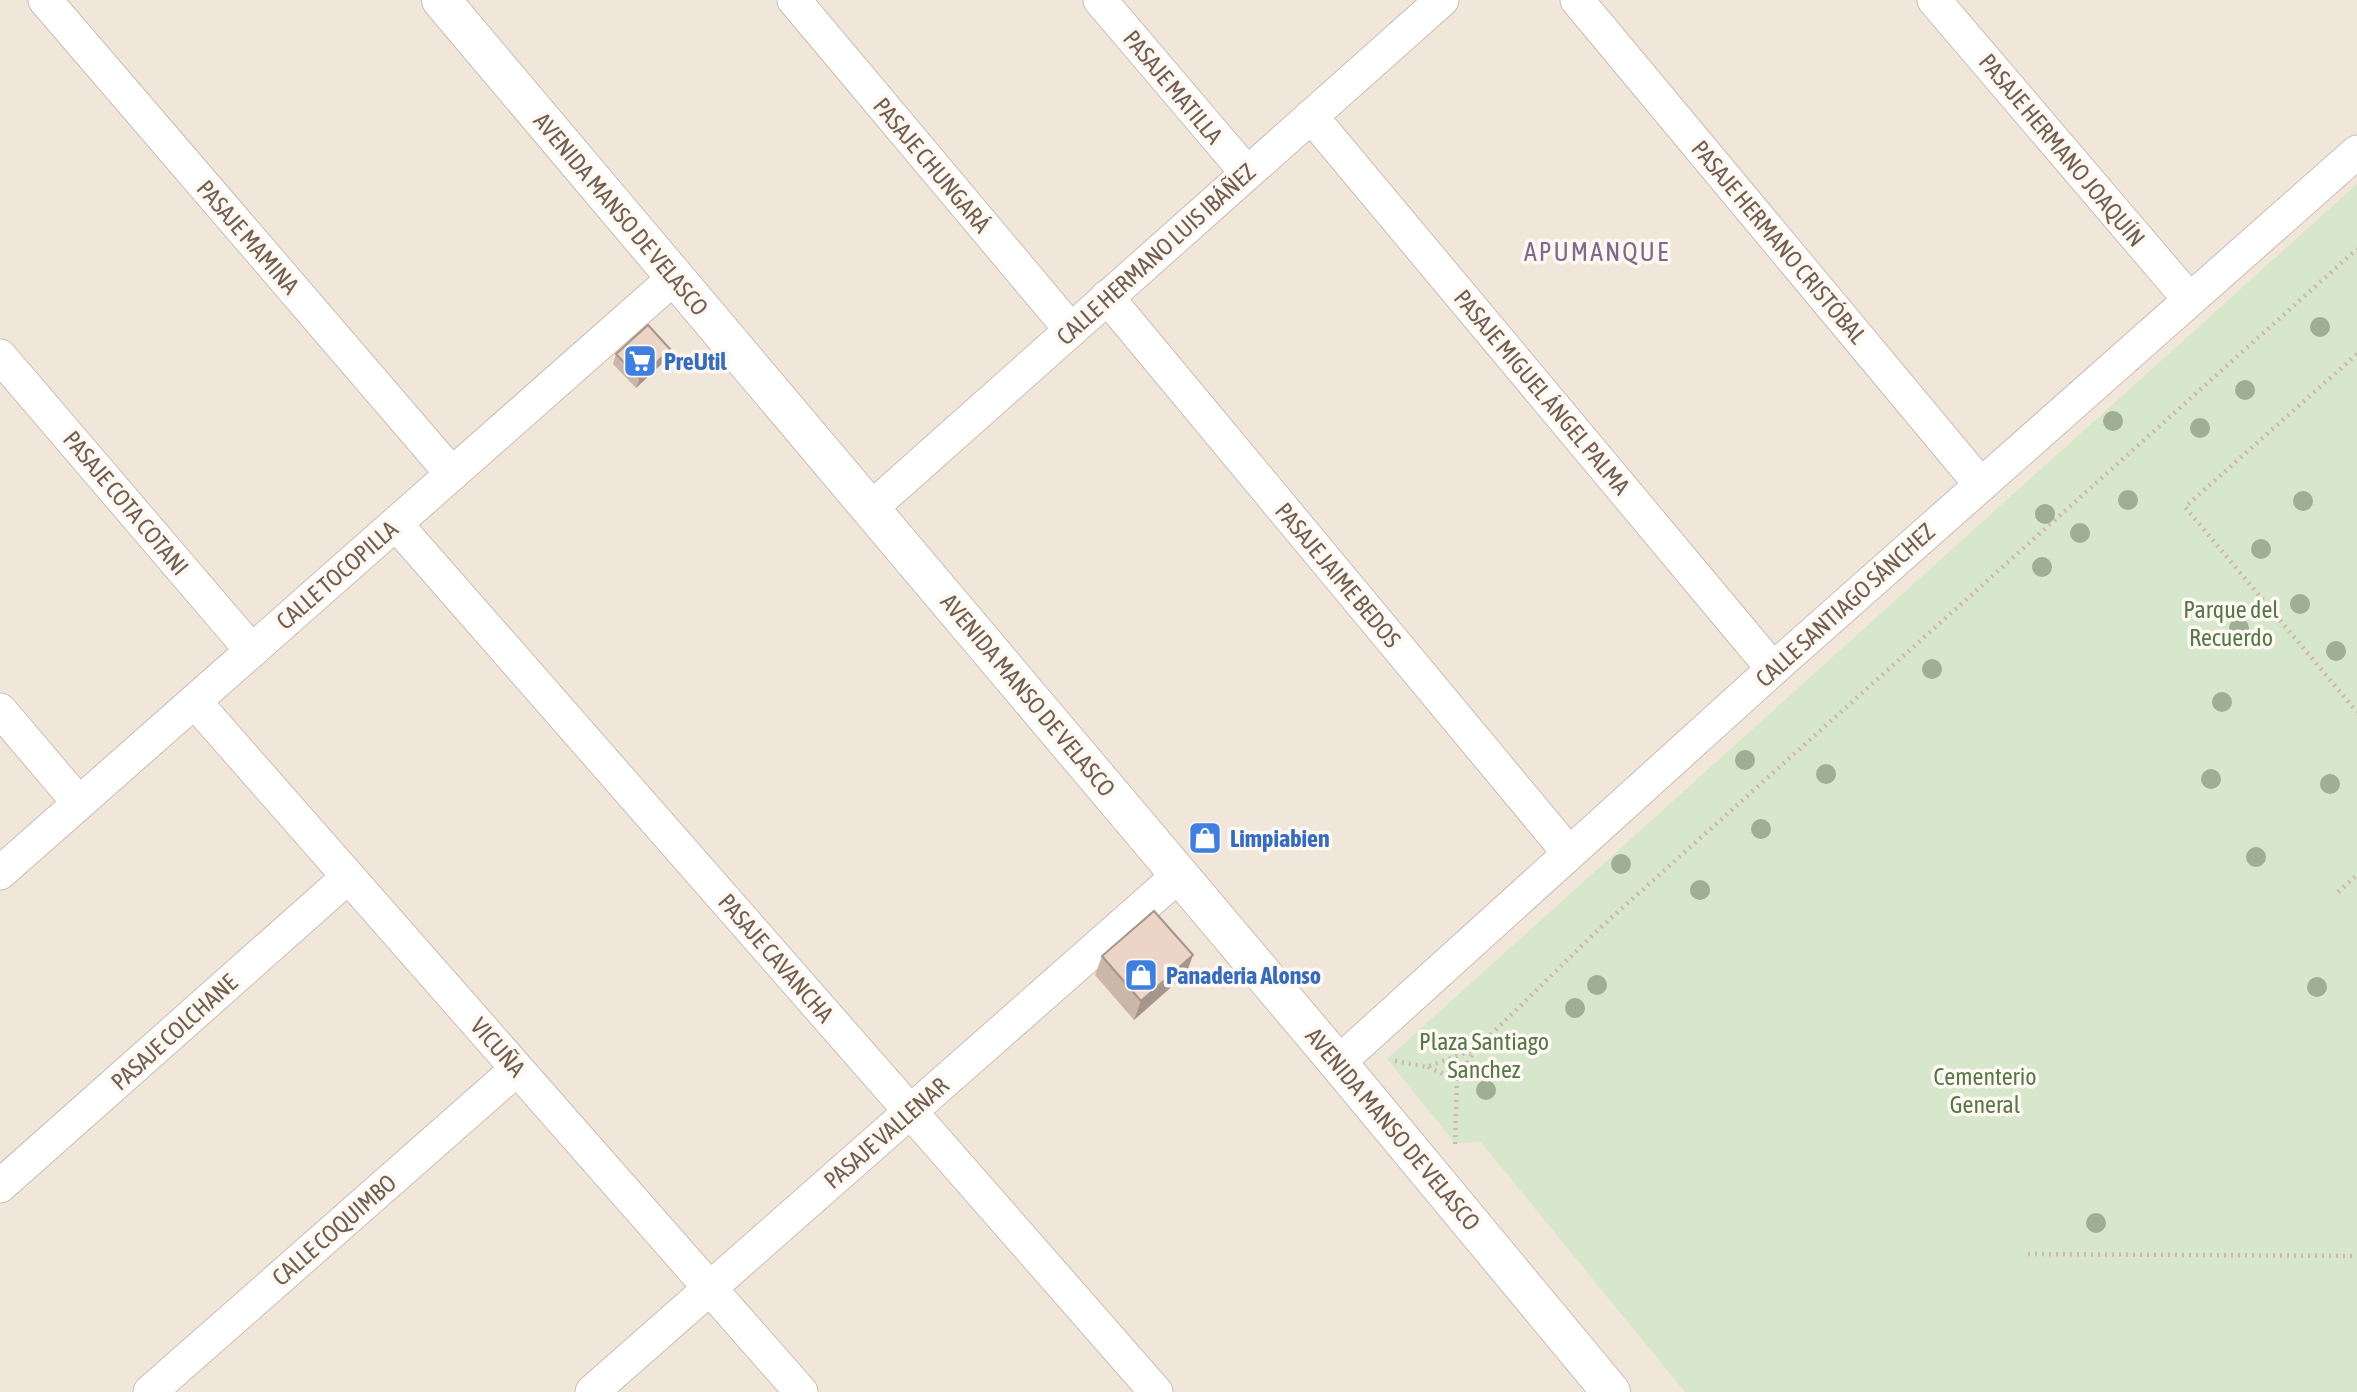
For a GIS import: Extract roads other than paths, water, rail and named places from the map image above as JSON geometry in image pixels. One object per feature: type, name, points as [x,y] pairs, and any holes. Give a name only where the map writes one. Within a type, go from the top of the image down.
[{"type":"street","name":"PASAJE MAMINA","points":[[45,0],[452,474]]},
{"type":"street","name":"AVENIDA MANSO DE VELASCO","points":[[441,0],[1338,1063],[1611,1392]]},
{"type":"street","name":"PASAJE CHUNGARÁ","points":[[794,0],[1071,330]]},
{"type":"street","name":"PASAJE MATILLA","points":[[1100,0],[1247,173]]},
{"type":"street","name":"PASAJE HERMANO CRISTÓBAL","points":[[1577,0],[1981,485]]},
{"type":"street","name":"PASAJE HERMANO JOAQUÍN","points":[[1934,0],[2189,299]]},
{"type":"street","name":"CALLE HERMANO LUIS IBÁÑEZ","points":[[870,509],[1311,116],[1424,6]]},
{"type":"street","name":"PASAJE MIGUEL ÁNGEL PALMA","points":[[1311,116],[1773,668]]},
{"type":"street","name":"CALLE SANTIAGO SÁNCHEZ","points":[[1338,1063],[1773,668],[2357,152]]},
{"type":"street","name":"CALLE TOCOPILLA","points":[[0,873],[675,277]]},
{"type":"street","name":"PASAJE JAIME BEDOS","points":[[1107,297],[1569,853]]},
{"type":"street","name":"PASAJE COTA COTANI","points":[[0,356],[251,651]]},
{"type":"street","name":"PASAJE CAVANCHA","points":[[396,524],[1156,1392]]},
{"type":"street","name":"VICUÑA","points":[[195,702],[801,1392]]},
{"type":"street","points":[[0,710],[79,803]]},
{"type":"street","name":"PASAJE VALLENAR","points":[[593,1392],[1179,874]]},
{"type":"street","name":"PASAJE COLCHANE","points":[[0,1186],[348,877]]},
{"type":"street","name":"CALLE COQUIMBO","points":[[150,1392],[517,1069]]},
{"type":"place","name":"PreUtil","points":[[640,361]]},
{"type":"place","name":"Limpiabien","points":[[1205,838]]},
{"type":"place","name":"Panaderia Alonso","points":[[1141,975]]},
{"type":"district","name":"APUMANQUE","points":[[1597,252]]},
{"type":"park label","name":"Parque del Recuerdo","points":[[2231,623]]},
{"type":"park label","name":"Plaza Santiago Sanchez","points":[[1484,1055]]},
{"type":"park label","name":"Cementerio General","points":[[1985,1090]]}]
